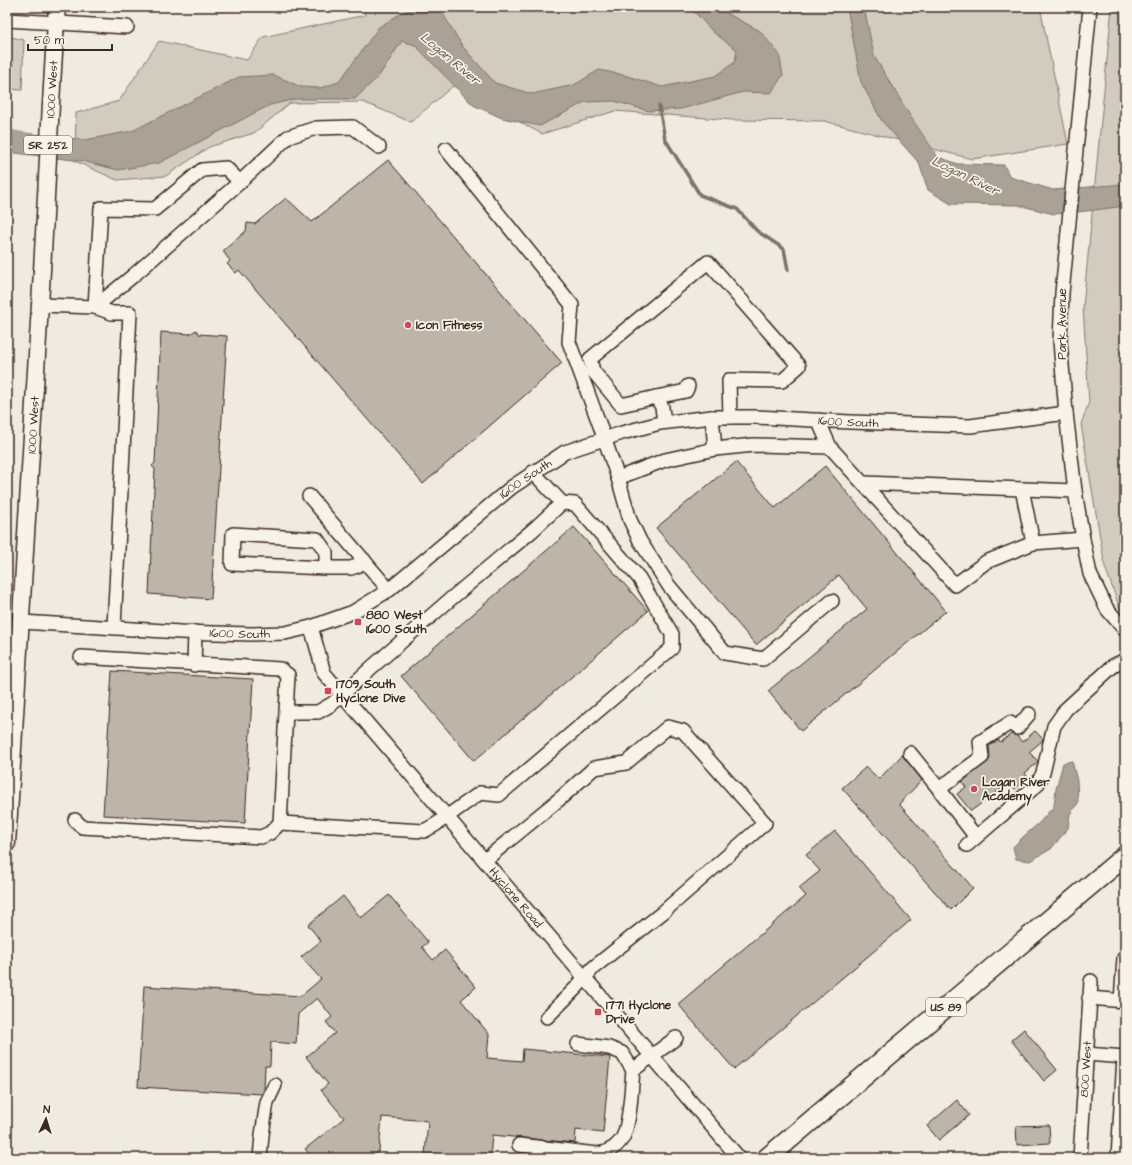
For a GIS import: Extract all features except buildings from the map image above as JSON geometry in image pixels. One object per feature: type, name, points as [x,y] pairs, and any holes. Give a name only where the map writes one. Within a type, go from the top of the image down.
[{"type":"highway","name":"US 89","points":[[767,1158],[1125,856]]},
{"type":"main road","name":"1000 West","points":[[7,843],[22,622],[50,99],[57,7]]},
{"type":"street","name":"Park Avenue","points":[[1090,7],[1062,293],[1060,341],[1075,491],[1090,574],[1107,609],[1125,630]]},
{"type":"street","points":[[7,20],[127,27]]},
{"type":"street","points":[[95,307],[134,276],[240,182],[288,137],[316,128],[353,127],[379,148]]},
{"type":"street","points":[[446,149],[572,305],[569,342],[618,478],[630,520],[640,541],[670,586],[725,654],[763,659],[832,601]]},
{"type":"street","points":[[95,307],[101,208],[155,209],[202,170],[226,168],[240,182]]},
{"type":"street","points":[[688,386],[686,392],[621,405],[593,371],[590,359],[708,262],[799,366],[782,381],[729,380],[730,417]]},
{"type":"street","points":[[40,305],[95,307],[112,313],[130,313],[114,627]]},
{"type":"street","points":[[656,397],[662,407],[664,422]]},
{"type":"street","name":"1600 South","points":[[22,622],[251,634],[285,633],[311,628],[353,612],[389,590],[512,487],[565,452],[622,433],[664,422],[712,417],[756,417],[970,426],[1066,413]]},
{"type":"street","points":[[712,417],[716,449]]},
{"type":"street","points":[[818,420],[830,447],[955,585],[986,562],[1033,543],[1083,539]]},
{"type":"street","points":[[618,478],[665,460],[716,449],[754,445],[830,447]]},
{"type":"street","points":[[280,823],[424,831],[435,825],[480,792],[499,795],[672,648],[672,634],[639,578],[575,504],[562,503],[533,472]]},
{"type":"street","points":[[863,483],[1075,491]]},
{"type":"street","points":[[1022,489],[1033,543]]},
{"type":"street","points":[[309,496],[389,590]]},
{"type":"street","points":[[286,712],[318,712],[332,704],[453,597],[533,530],[562,503]]},
{"type":"street","points":[[326,568],[326,552],[317,539],[233,534],[232,564],[326,568],[351,568],[357,566],[364,560]]},
{"type":"street","name":"Hyclone Road","points":[[311,628],[324,673],[739,1158]]},
{"type":"street","points":[[194,665],[195,632]]},
{"type":"street","points":[[75,820],[82,827],[261,837],[270,833],[280,823],[288,675],[280,669],[81,657]]},
{"type":"street","points":[[910,753],[939,789],[972,841],[1037,785],[1043,773],[1054,726],[1066,709],[1113,666],[1125,660]]},
{"type":"street","points":[[939,789],[982,757],[980,742],[1010,724],[1017,728],[1029,714]]},
{"type":"street","points":[[485,860],[562,797],[594,768],[626,764],[668,727],[683,731],[764,823],[662,913],[593,968],[576,988],[547,1017]]},
{"type":"street","points":[[1090,998],[1123,1001],[1125,958]]},
{"type":"street","name":"800 West","points":[[1080,1158],[1091,981]]},
{"type":"street","points":[[633,1070],[676,1038]]},
{"type":"street","points":[[519,1145],[597,1154],[609,1151],[616,1146],[623,1136],[628,1115],[633,1070],[622,1053],[609,1048],[578,1044]]},
{"type":"street","points":[[1086,1054],[1124,1057],[1118,1158]]},
{"type":"street","points":[[260,1158],[267,1102],[275,1085]]},
{"type":"shaded area","points":[[363,7],[1040,7],[1068,144],[972,159],[824,121],[733,120],[615,111],[542,134],[453,86],[411,122],[363,102],[290,103],[254,133],[209,147],[166,176],[117,180],[75,161],[76,113],[119,101],[159,41],[247,60],[263,37],[365,15]]},
{"type":"shaded area","points":[[1112,7],[1125,7],[1125,614],[1120,609],[1105,567],[1081,424],[1089,402],[1083,307]]},
{"type":"shaded area","points":[[7,36],[24,40],[22,90],[7,89]]},
{"type":"water","points":[[419,7],[429,7],[443,14],[463,47],[495,83],[532,94],[574,85],[599,70],[624,75],[662,87],[715,76],[735,62],[737,50],[713,32],[690,7],[715,7],[760,31],[779,54],[783,75],[771,93],[743,92],[681,109],[649,111],[614,101],[585,102],[540,126],[502,118],[473,105],[415,45],[402,41],[379,76],[355,99],[296,99],[270,105],[159,163],[118,170],[82,161],[15,153],[17,132],[85,140],[132,131],[239,77],[274,75],[301,87],[320,88],[339,82],[379,27],[403,12]]},
{"type":"water","points":[[847,7],[864,7],[874,56],[912,119],[938,157],[958,164],[1004,165],[1010,177],[1053,190],[1125,184],[1125,206],[1054,214],[1018,205],[951,204],[928,190],[919,163],[882,121],[861,82]]},
{"type":"water","points":[[1072,761],[1077,781],[1078,803],[1070,814],[1068,828],[1051,849],[1030,861],[1016,859],[1013,847],[1039,823],[1054,806],[1056,789],[1063,763]]},
{"type":"waterway","points":[[659,106],[665,139],[700,195],[737,209],[757,231],[784,249],[788,270]]},
{"type":"waterway","name":"Logan River","points":[[7,139],[43,146]]},
{"type":"place","name":"Icon Fitness","points":[[408,325]]},
{"type":"place","name":"880 West 1600 South","points":[[358,622]]},
{"type":"place","name":"1709 South Hyclone Dive","points":[[328,691]]},
{"type":"place","name":"Logan River Academy","points":[[974,789]]},
{"type":"place","name":"1771 Hyclone Drive","points":[[598,1012]]}]
